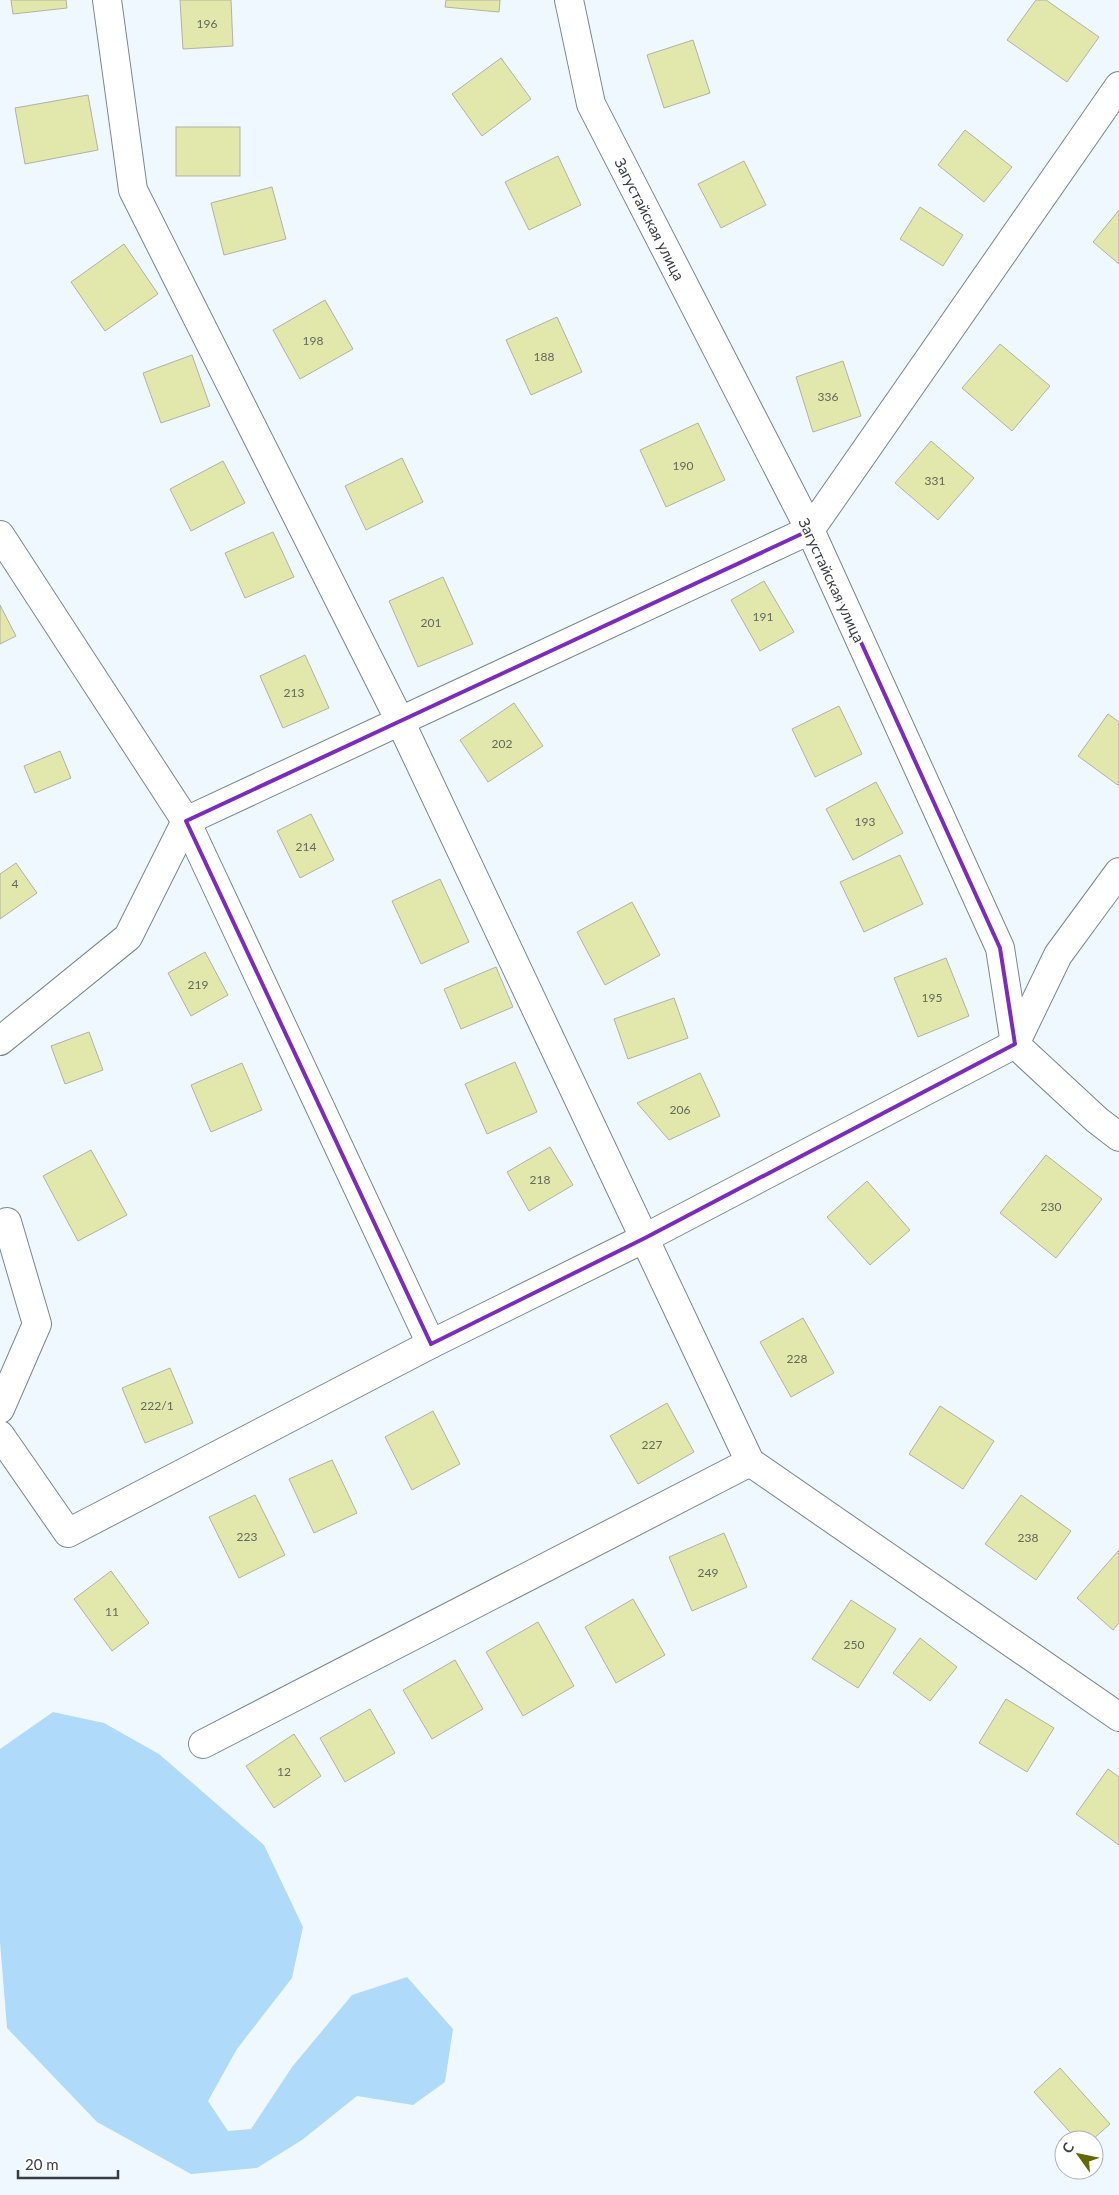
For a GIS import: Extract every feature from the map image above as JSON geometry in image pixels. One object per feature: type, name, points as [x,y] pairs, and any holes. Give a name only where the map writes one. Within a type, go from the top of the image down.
[{"type":"street","points":[[107,0],[133,190],[400,721],[750,1462],[1119,1717]]},
{"type":"street","name":"Загустайская улица","points":[[569,0],[591,104],[810,530],[1000,948],[1016,1044]]},
{"type":"street","points":[[0,1041],[128,937],[186,821],[810,530],[1119,86]]},
{"type":"street","points":[[0,535],[186,821],[431,1344]]},
{"type":"street","points":[[0,1435],[68,1533],[431,1344],[645,1238],[1016,1044],[1058,955],[1119,872]]},
{"type":"street","points":[[1016,1044],[1097,1120],[1119,1136]]},
{"type":"street","points":[[0,1410],[37,1324],[7,1222]]},
{"type":"street","points":[[203,1744],[750,1462]]},
{"type":"highlighted area","points":[[810,530],[1000,948],[1015,1044],[645,1238],[431,1344],[186,821]]},
{"type":"shaded area","points":[[53,1712],[104,1723],[159,1754],[264,1845],[303,1927],[292,1978],[237,2049],[208,2101],[228,2131],[251,2129],[292,2067],[352,1995],[407,1977],[453,2029],[445,2082],[413,2105],[357,2096],[302,2140],[257,2168],[191,2174],[97,2122],[7,2028],[0,1942],[0,1749]]},
{"type":"building","points":[[11,0],[66,0],[67,8],[13,14]]},
{"type":"building","points":[[180,0],[231,0],[233,46],[183,49]]},
{"type":"building","points":[[446,0],[500,0],[499,12],[445,7]]},
{"type":"building","points":[[1036,0],[1046,0],[1099,37],[1067,82],[1007,40]]},
{"type":"building","points":[[693,40],[710,93],[664,108],[647,55]]},
{"type":"building","points":[[501,58],[531,99],[482,136],[452,94]]},
{"type":"building","points":[[88,95],[98,150],[25,164],[15,108]]},
{"type":"building","points":[[176,127],[240,127],[240,176],[176,176]]},
{"type":"building","points":[[965,130],[1012,167],[984,202],[938,165]]},
{"type":"building","points":[[558,156],[581,205],[529,230],[505,182]]},
{"type":"building","points":[[744,161],[766,205],[721,228],[698,184]]},
{"type":"building","points":[[272,187],[286,239],[224,255],[211,203]]},
{"type":"building","points":[[920,207],[963,235],[943,266],[900,239]]},
{"type":"building","points":[[1119,210],[1119,264],[1093,242]]},
{"type":"building","points":[[124,244],[158,294],[105,331],[71,282]]},
{"type":"building","points":[[325,300],[353,349],[300,379],[273,330]]},
{"type":"building","points":[[557,317],[582,372],[531,395],[506,340]]},
{"type":"building","points":[[1000,344],[1050,386],[1012,431],[962,388]]},
{"type":"building","points":[[192,355],[210,406],[161,423],[143,373]]},
{"type":"building","points":[[843,361],[861,416],[813,432],[796,377]]},
{"type":"building","points":[[698,423],[725,480],[666,507],[640,450]]},
{"type":"building","points":[[931,441],[974,478],[938,520],[895,483]]},
{"type":"building","points":[[402,458],[423,502],[366,530],[345,486]]},
{"type":"building","points":[[223,461],[245,503],[191,531],[170,489]]},
{"type":"building","points":[[273,532],[294,577],[245,598],[225,553]]},
{"type":"building","points":[[443,577],[473,644],[418,667],[389,601]]},
{"type":"building","points":[[764,581],[794,632],[760,651],[731,600]]},
{"type":"building","points":[[0,605],[16,636],[0,644]]},
{"type":"building","points":[[305,655],[329,708],[283,728],[260,676]]},
{"type":"building","points":[[514,703],[543,746],[488,782],[460,740]]},
{"type":"building","points":[[839,706],[862,754],[815,777],[792,729]]},
{"type":"building","points":[[1108,714],[1119,722],[1119,786],[1078,756]]},
{"type":"building","points":[[60,751],[71,778],[35,793],[24,766]]},
{"type":"building","points":[[876,782],[903,833],[853,860],[826,809]]},
{"type":"building","points":[[311,814],[334,860],[300,878],[277,831]]},
{"type":"building","points":[[900,855],[923,904],[864,932],[840,882]]},
{"type":"building","points":[[16,863],[37,893],[0,919],[0,874]]},
{"type":"building","points":[[440,879],[469,942],[421,964],[392,901]]},
{"type":"building","points":[[632,902],[660,955],[605,985],[577,932]]},
{"type":"building","points":[[205,952],[228,995],[191,1016],[168,973]]},
{"type":"building","points":[[946,958],[969,1016],[918,1037],[894,978]]},
{"type":"building","points":[[496,967],[513,1007],[461,1029],[444,989]]},
{"type":"building","points":[[674,998],[688,1038],[628,1059],[614,1019]]},
{"type":"building","points":[[89,1032],[103,1070],[65,1084],[51,1046]]},
{"type":"building","points":[[515,1062],[537,1112],[487,1134],[465,1084]]},
{"type":"building","points":[[242,1063],[262,1110],[211,1132],[191,1085]]},
{"type":"building","points":[[700,1073],[720,1116],[669,1140],[637,1103]]},
{"type":"building","points":[[550,1147],[573,1185],[529,1211],[507,1172]]},
{"type":"building","points":[[91,1150],[127,1215],[78,1241],[43,1176]]},
{"type":"building","points":[[1046,1155],[1102,1199],[1056,1258],[1000,1213]]},
{"type":"building","points":[[867,1181],[910,1230],[870,1265],[827,1217]]},
{"type":"building","points":[[803,1318],[834,1373],[791,1397],[760,1342]]},
{"type":"building","points":[[170,1368],[193,1423],[145,1443],[122,1388]]},
{"type":"building","points":[[667,1403],[694,1452],[638,1484],[610,1436]]},
{"type":"building","points":[[940,1406],[994,1441],[963,1489],[909,1454]]},
{"type":"building","points":[[433,1411],[460,1464],[412,1490],[385,1437]]},
{"type":"building","points":[[332,1460],[357,1513],[314,1533],[289,1479]]},
{"type":"building","points":[[255,1495],[285,1555],[239,1578],[209,1517]]},
{"type":"building","points":[[1021,1495],[1071,1531],[1036,1580],[985,1544]]},
{"type":"building","points":[[724,1533],[747,1587],[692,1611],[669,1557]]},
{"type":"building","points":[[1119,1550],[1119,1623],[1113,1630],[1077,1598]]},
{"type":"building","points":[[111,1571],[149,1623],[112,1651],[74,1599]]},
{"type":"building","points":[[633,1599],[665,1655],[616,1683],[585,1627]]},
{"type":"building","points":[[851,1600],[896,1629],[858,1688],[812,1659]]},
{"type":"building","points":[[538,1622],[574,1686],[523,1716],[486,1652]]},
{"type":"building","points":[[920,1638],[957,1667],[930,1701],[893,1673]]},
{"type":"building","points":[[455,1660],[483,1709],[432,1739],[403,1690]]},
{"type":"building","points":[[1006,1699],[1054,1728],[1027,1772],[979,1743]]},
{"type":"building","points":[[370,1709],[395,1753],[345,1782],[320,1738]]},
{"type":"building","points":[[294,1734],[321,1776],[274,1808],[246,1766]]},
{"type":"building","points":[[1108,1769],[1119,1777],[1119,1845],[1076,1814]]},
{"type":"building","points":[[1060,2068],[1110,2124],[1103,2130],[1068,2130],[1034,2092]]}]
